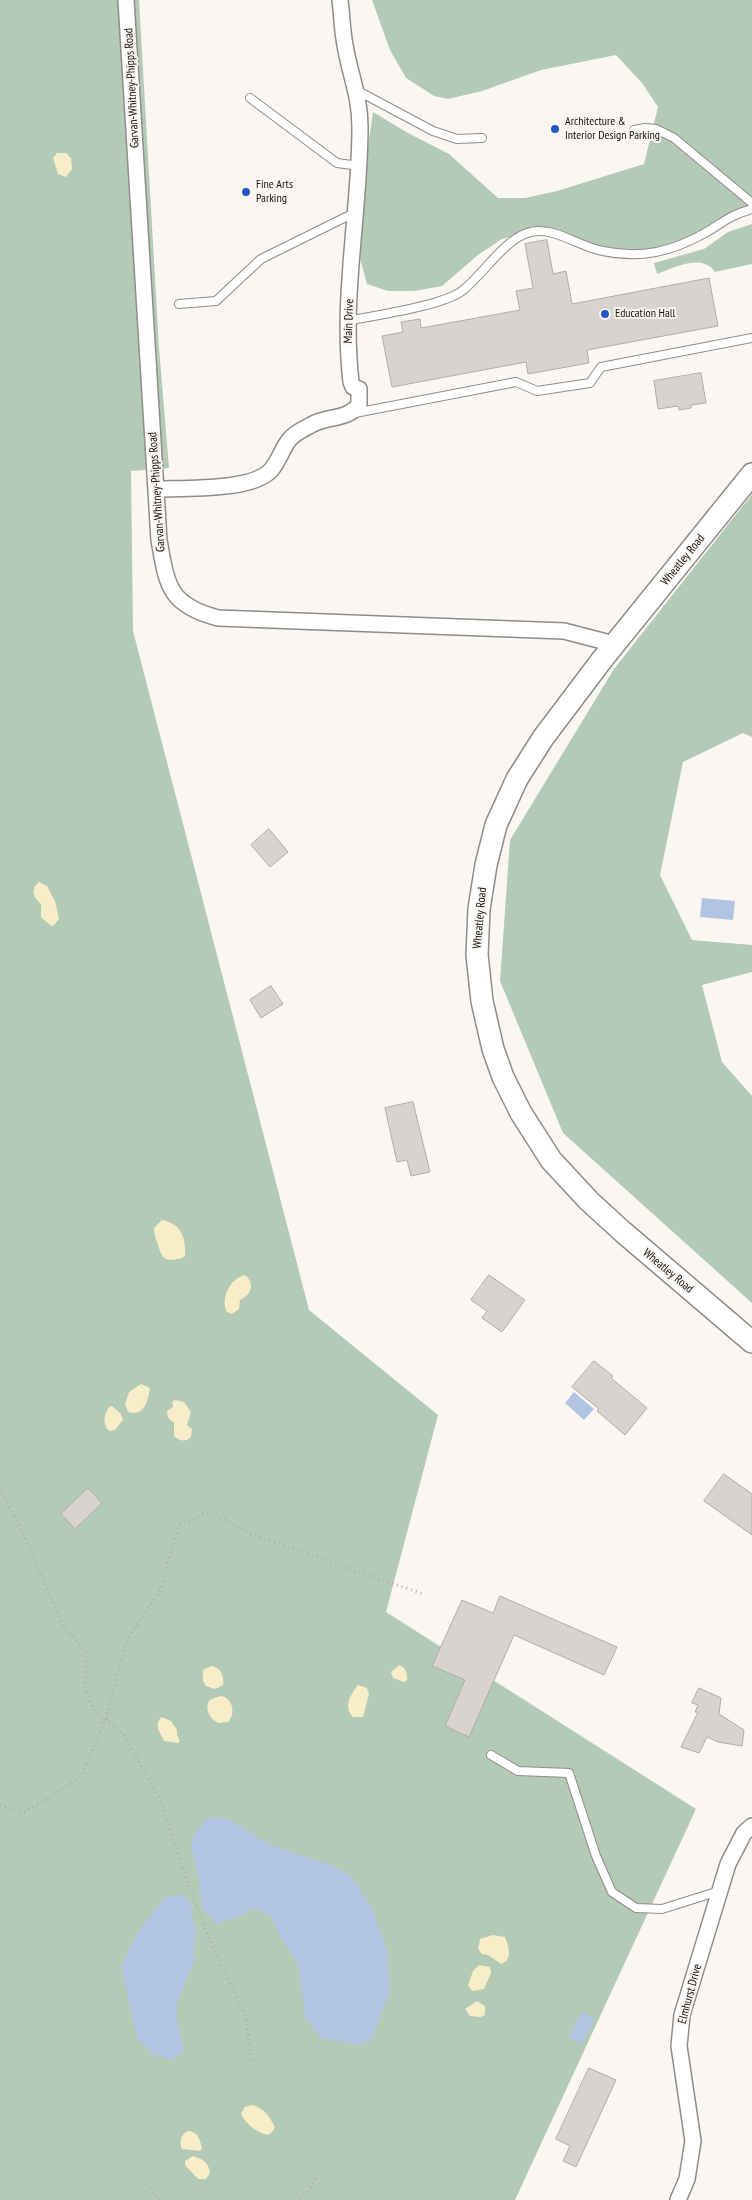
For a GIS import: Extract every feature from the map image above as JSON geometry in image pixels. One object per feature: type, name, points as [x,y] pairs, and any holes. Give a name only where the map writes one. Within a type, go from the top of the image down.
[{"type":"main road","name":"Wheatley Road","points":[[752,474],[614,644],[543,738],[517,779],[496,825],[486,865],[479,909],[477,955],[482,1001],[493,1049],[521,1114],[551,1160],[589,1201],[623,1232],[752,1342]]},
{"type":"street","name":"Garvan-Whitney-Phipps Road","points":[[126,0],[159,540],[167,581],[171,590],[184,604],[203,614],[218,618],[564,631],[614,644]]},
{"type":"street","name":"Main Drive","points":[[340,0],[345,45],[352,76],[358,91],[360,126],[357,212],[348,321],[351,382],[353,387],[359,389],[359,405],[353,413]]},
{"type":"street","points":[[156,489],[242,485],[256,481],[271,470],[293,436],[314,423],[353,413]]},
{"type":"street","name":"Elmhurst Drive","points":[[678,2200],[687,2179],[693,2141],[678,2046],[682,2015],[728,1864],[744,1833],[752,1826]]},
{"type":"lane","points":[[358,91],[433,131],[457,139],[482,138]]},
{"type":"lane","points":[[250,98],[337,163],[359,166]]},
{"type":"lane","points":[[634,130],[656,129],[674,138],[752,203]]},
{"type":"lane","points":[[348,321],[441,301],[461,292],[515,239],[528,232],[548,232],[602,251],[657,254],[682,245],[733,214],[752,209]]},
{"type":"lane","points":[[179,304],[216,301],[261,258],[357,212]]},
{"type":"lane","points":[[353,413],[516,382],[537,391],[590,383],[601,367],[752,338]]},
{"type":"lane","points":[[491,1756],[518,1771],[569,1773],[596,1856],[612,1892],[636,1908],[662,1909],[719,1891]]},
{"type":"path","points":[[0,1489],[18,1522],[64,1627],[86,1652],[85,1689],[94,1712],[123,1733],[161,1802],[206,1932],[246,2017],[251,2062]]},
{"type":"path","points":[[0,1805],[25,1812],[80,1778],[105,1721],[126,1642],[160,1590],[179,1525],[210,1511],[254,1535],[423,1594]]},
{"type":"path","points":[[295,2200],[308,2192],[317,2176]]},
{"type":"path","points":[[146,2184],[159,2200]]},
{"type":"green space","points":[[0,0],[139,0],[159,348],[169,468],[131,471],[133,631],[309,1310],[438,1415],[386,1612],[696,1809],[515,2200],[0,2200]]},
{"type":"green space","points":[[372,0],[752,0],[752,209],[657,254],[602,251],[548,232],[528,232],[502,239],[478,255],[442,286],[414,291],[388,291],[367,284],[360,258],[367,154],[373,112],[449,154],[498,198],[525,198],[557,191],[644,164],[658,107],[642,83],[616,55],[541,70],[482,91],[448,99],[434,96],[406,78],[390,50]]},
{"type":"green space","points":[[752,224],[752,264],[715,272],[710,266],[696,262],[657,274],[654,263],[704,249],[728,232]]},
{"type":"green space","points":[[752,494],[752,737],[743,733],[683,762],[660,875],[692,940],[752,945],[752,972],[702,985],[722,1062],[752,1096],[752,1303],[563,1133],[500,981],[510,840],[614,669]]},
{"type":"sand","points":[[57,153],[66,153],[71,158],[72,169],[66,177],[58,174],[53,158]]},
{"type":"sand","points":[[39,882],[47,886],[55,901],[59,919],[53,926],[41,917],[41,904],[36,899],[34,890]]},
{"type":"sand","points":[[162,1220],[174,1224],[181,1232],[185,1242],[185,1256],[182,1258],[173,1260],[162,1256],[154,1228]]},
{"type":"sand","points":[[245,1275],[250,1282],[251,1289],[240,1300],[239,1309],[232,1314],[227,1312],[225,1301],[228,1290],[235,1280]]},
{"type":"sand","points":[[141,1384],[150,1388],[147,1402],[142,1410],[134,1413],[128,1412],[125,1404],[129,1392]]},
{"type":"sand","points":[[175,1400],[184,1402],[191,1412],[187,1425],[192,1429],[191,1436],[185,1440],[174,1436],[174,1422],[167,1415],[167,1411],[173,1407],[172,1402]]},
{"type":"sand","points":[[112,1406],[121,1414],[123,1420],[115,1430],[109,1431],[105,1425],[105,1419],[109,1407]]},
{"type":"sand","points":[[399,1665],[403,1667],[406,1673],[407,1680],[404,1682],[393,1678],[391,1672]]},
{"type":"sand","points":[[211,1666],[221,1672],[223,1678],[223,1685],[215,1689],[206,1686],[203,1681],[203,1670]]},
{"type":"sand","points":[[358,1685],[367,1688],[369,1694],[363,1717],[353,1717],[348,1709],[348,1705],[350,1697]]},
{"type":"sand","points":[[221,1696],[231,1703],[232,1715],[228,1722],[220,1723],[211,1717],[207,1706],[210,1700]]},
{"type":"sand","points":[[161,1717],[171,1721],[177,1730],[180,1741],[178,1743],[164,1741],[158,1726]]},
{"type":"sand","points":[[493,1935],[505,1937],[508,1945],[509,1956],[501,1964],[488,1955],[482,1954],[478,1949],[480,1939]]},
{"type":"sand","points":[[479,1965],[490,1967],[491,1973],[484,1989],[472,1991],[468,1985],[473,1971]]},
{"type":"sand","points":[[477,2001],[485,2006],[485,2015],[481,2017],[470,2016],[465,2009]]},
{"type":"sand","points":[[253,2105],[263,2111],[271,2120],[275,2128],[270,2134],[258,2131],[243,2118],[241,2114],[245,2107]]},
{"type":"sand","points":[[187,2131],[194,2132],[198,2136],[202,2149],[200,2151],[182,2149],[181,2139]]},
{"type":"sand","points":[[193,2156],[207,2164],[210,2173],[206,2179],[198,2179],[185,2165],[185,2161]]},
{"type":"water","points":[[702,898],[735,901],[733,920],[700,917]]},
{"type":"water","points":[[574,1392],[594,1409],[584,1420],[565,1403]]},
{"type":"water","points":[[212,1817],[229,1819],[270,1845],[332,1865],[352,1877],[372,1908],[387,1950],[390,1990],[372,2039],[358,2045],[320,2038],[305,2016],[298,1964],[280,1936],[271,1916],[254,1908],[243,1915],[216,1924],[203,1909],[191,1845],[195,1833],[204,1822]]},
{"type":"water","points":[[181,1894],[190,1903],[195,1928],[194,1962],[178,2000],[176,2017],[184,2051],[171,2060],[151,2053],[137,2038],[121,1966],[136,1936],[163,1899]]},
{"type":"water","points":[[582,2012],[595,2019],[581,2044],[569,2038]]},
{"type":"building","name":"Education Hall","points":[[547,240],[553,274],[566,271],[572,304],[709,278],[718,326],[587,350],[589,363],[528,374],[526,362],[392,387],[382,336],[403,332],[401,322],[420,319],[421,328],[520,310],[516,291],[533,288],[525,244]]},
{"type":"building","points":[[701,373],[706,403],[691,405],[691,408],[679,410],[678,406],[658,409],[654,381]]},
{"type":"building","points":[[269,829],[288,852],[270,867],[251,845]]},
{"type":"building","points":[[271,986],[283,1004],[261,1018],[250,1000]]},
{"type":"building","points":[[413,1102],[430,1172],[411,1176],[407,1160],[397,1162],[385,1108]]},
{"type":"building","points":[[489,1275],[525,1300],[502,1332],[482,1318],[487,1311],[471,1300]]},
{"type":"building","points":[[594,1361],[647,1408],[625,1435],[597,1411],[599,1409],[572,1387]]},
{"type":"building","points":[[724,1474],[752,1494],[752,1535],[704,1501]]},
{"type":"building","points":[[88,1488],[102,1503],[75,1529],[61,1514]]},
{"type":"building","points":[[500,1596],[617,1647],[604,1675],[514,1635],[469,1737],[445,1726],[465,1680],[432,1666],[462,1600],[493,1613]]},
{"type":"building","points":[[699,1688],[721,1698],[719,1714],[744,1730],[742,1746],[718,1742],[707,1737],[699,1753],[681,1747],[698,1712],[695,1712],[698,1705],[692,1703]]},
{"type":"building","points":[[589,2068],[616,2080],[576,2167],[563,2161],[570,2146],[556,2139]]},
{"type":"place","name":"Architecture & Interior Design Parking","points":[[555,129]]},
{"type":"place","name":"Fine Arts Parking","points":[[246,192]]},
{"type":"place","name":"Education Hall","points":[[605,314]]}]
